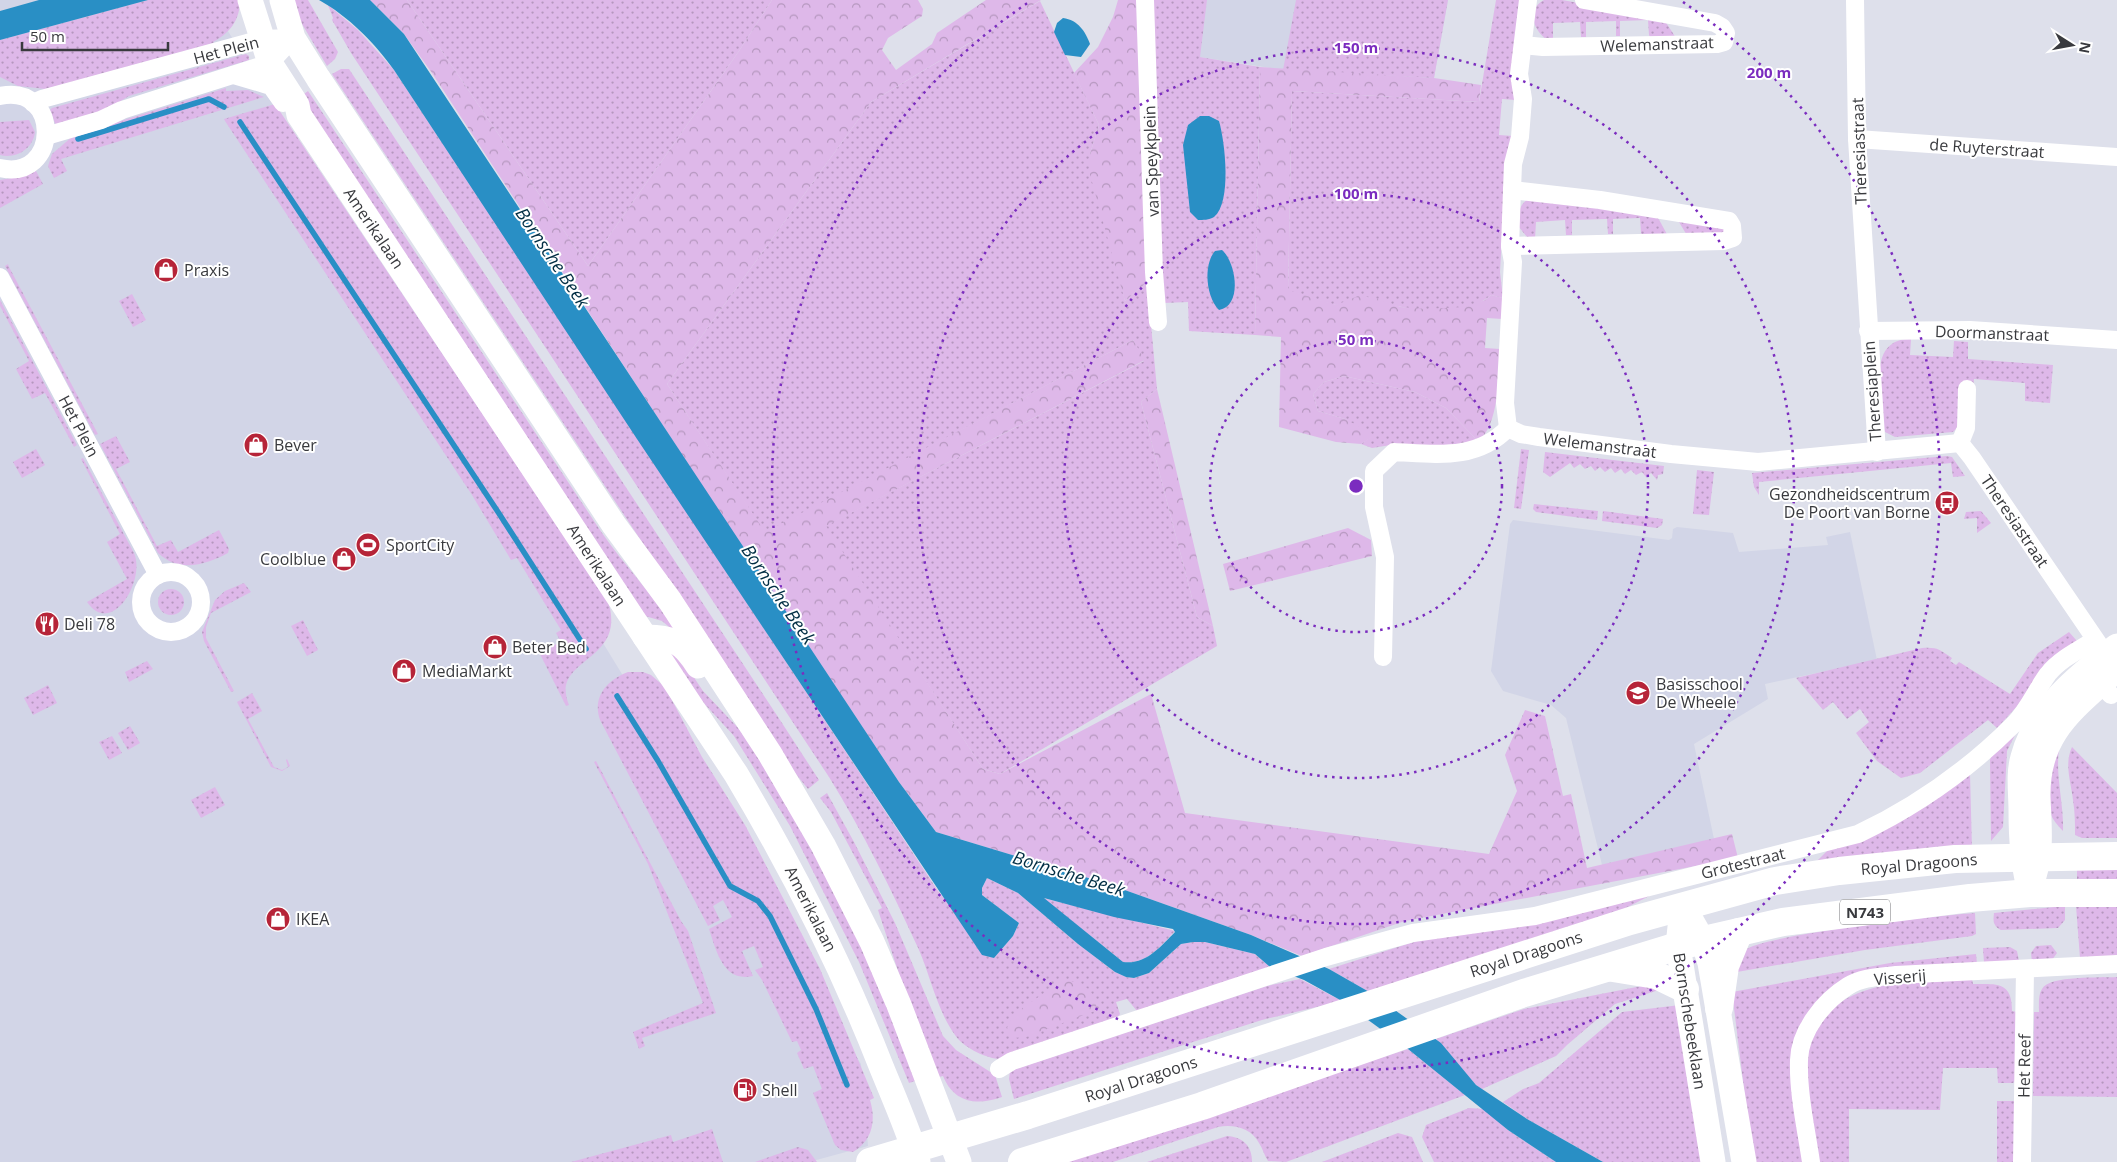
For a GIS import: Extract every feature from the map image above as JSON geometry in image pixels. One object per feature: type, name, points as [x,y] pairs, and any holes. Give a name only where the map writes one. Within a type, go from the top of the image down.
[{"type":"main road","name":"Amerikalaan","points":[[250,0],[270,63],[297,105],[299,115],[736,774],[802,889],[861,1015],[916,1155]]},
{"type":"main road","points":[[282,0],[293,38],[614,525],[670,601],[751,725],[822,845],[872,942],[956,1150]]},
{"type":"main road","points":[[645,637],[667,638],[685,646],[709,682],[751,725]]},
{"type":"main road","points":[[2030,893],[2031,858],[2038,782],[2044,750],[2064,720],[2106,666]]},
{"type":"main road","name":"Royal Dragoons","points":[[870,1162],[956,1150],[1352,1011],[1683,906],[1774,881],[1839,871],[1955,859],[2117,856]]},
{"type":"main road","name":"N743","points":[[1022,1162],[1202,1106],[1391,1038],[1604,967],[1690,944],[1739,932],[1812,918],[1970,898],[2030,893],[2117,893]]},
{"type":"main road","name":"Bornschebeeklaan","points":[[1683,906],[1690,944],[1685,989],[1713,1162]]},
{"type":"main road","points":[[1719,1008],[1725,966],[1739,932]]},
{"type":"main road","name":"Bornschebeeklaan","points":[[1690,944],[1710,963],[1744,1162]]},
{"type":"main road","points":[[1604,967],[1631,969],[1656,975],[1685,989]]},
{"type":"street","name":"van Speykplein","points":[[1145,0],[1158,322]]},
{"type":"street","points":[[1383,657],[1385,557],[1374,507],[1374,471],[1394,452],[1459,455],[1500,436],[1508,428],[1505,403],[1513,262],[1510,246],[1513,164],[1520,137],[1523,99],[1519,74],[1528,0]]},
{"type":"street","name":"Welemanstraat","points":[[1523,45],[1553,47],[1717,44],[1724,42],[1726,33],[1722,27],[1715,23],[1584,0]]},
{"type":"street","name":"Theresiastraat","points":[[1855,0],[1857,139],[1868,331]]},
{"type":"street","name":"Het Plein","points":[[33,103],[42,98],[262,39],[293,38]]},
{"type":"street","name":"Het Plein","points":[[46,136],[101,120],[122,110],[270,63],[293,38]]},
{"type":"street","name":"Het Plein","points":[[234,75],[271,86],[286,106],[299,115]]},
{"type":"street","points":[[0,96],[14,95],[33,103],[43,116],[47,128],[41,151],[28,164],[17,168],[0,168]]},
{"type":"street","name":"de Ruyterstraat","points":[[1857,139],[2117,157]]},
{"type":"street","points":[[1510,246],[1724,241],[1733,238],[1732,226],[1729,221],[1600,200],[1512,190]]},
{"type":"street","name":"Het Plein","points":[[0,277],[158,575]]},
{"type":"street","name":"Doormanstraat","points":[[1868,331],[1970,330],[2117,340]]},
{"type":"street","name":"Theresiaplein","points":[[1868,331],[1877,452]]},
{"type":"street","points":[[1877,452],[1960,443],[1966,428],[1967,389]]},
{"type":"street","name":"Welemanstraat","points":[[1508,428],[1521,434],[1539,438],[1745,462],[1877,452]]},
{"type":"street","name":"Theresiastraat","points":[[1960,443],[1993,489],[2106,666]]},
{"type":"street","name":"Grotestraat","points":[[999,1069],[1012,1061],[1326,957],[1413,933],[1535,916],[1858,834],[1895,816],[1982,755],[2016,723],[2049,672],[2106,666]]},
{"type":"street","name":"Visserij","points":[[1811,1162],[1802,1104],[1799,1058],[1812,1021],[1834,997],[1849,985],[1871,978],[2117,964]]},
{"type":"street","name":"Het Reef","points":[[2022,1162],[2025,970]]},
{"type":"shaded area","points":[[0,0],[218,0],[223,23],[861,1064],[868,1146],[809,1162],[0,1162]]},
{"type":"shaded area","points":[[1171,0],[1448,0],[1434,78],[1283,70],[1200,57]]},
{"type":"shaded area","name":"Basisschool De Wheele","points":[[1513,520],[1669,540],[1672,538],[1673,529],[1677,527],[1733,533],[1739,552],[1828,545],[1826,537],[1850,532],[1877,660],[1765,684],[1768,699],[1694,744],[1714,839],[1602,865],[1566,718],[1551,705],[1503,691],[1491,671],[1510,524]]},
{"type":"green space","points":[[148,0],[240,0],[240,7],[233,25],[214,43],[46,89],[18,86],[0,77],[0,40]]},
{"type":"green space","points":[[295,0],[308,0],[338,52],[335,59],[327,66],[296,14]]},
{"type":"green space","points":[[370,0],[407,0],[588,266],[739,51],[772,0],[918,0],[923,9],[922,16],[888,38],[882,50],[896,70],[932,44],[937,33],[986,0],[1041,0],[871,102],[667,384],[765,532],[1133,340],[1145,360],[826,526],[983,769],[1000,774],[1151,694],[1185,813],[1489,854],[1517,791],[1505,755],[1525,710],[1545,716],[1563,796],[1571,794],[1587,868],[1732,834],[1738,858],[1405,921],[1302,956],[1251,935],[1105,883],[936,832],[899,782],[730,528],[432,73],[404,34]]},
{"type":"green space","points":[[407,0],[772,0],[739,51],[588,266]]},
{"type":"green space","points":[[1118,0],[1138,0],[1147,282],[1125,301],[1089,171],[1090,154],[1099,125],[1074,73],[1098,47],[1113,17]]},
{"type":"green space","points":[[1153,0],[1207,0],[1200,57],[1260,67],[1255,335],[1189,331],[1188,302],[1163,303]]},
{"type":"green space","points":[[1296,0],[1448,0],[1434,78],[1283,70]]},
{"type":"green space","points":[[1496,0],[1520,0],[1516,100],[1502,99],[1499,135],[1513,136],[1506,160],[1500,272],[1503,298],[1491,295],[1472,306],[1448,310],[1424,310],[1392,305],[1372,298],[1361,297],[1336,305],[1288,291],[1292,91],[1479,102]]},
{"type":"green space","points":[[1544,0],[1562,0],[1663,18],[1678,41],[1653,42],[1649,35],[1648,20],[1620,21],[1620,36],[1616,36],[1616,21],[1586,22],[1586,37],[1581,37],[1580,22],[1553,23],[1553,38],[1549,41],[1539,32],[1533,15],[1538,4]]},
{"type":"green space","points":[[1040,1],[1099,125],[1090,154],[1125,301],[1147,282],[1157,389],[1141,402],[1197,617],[1213,626],[1217,646],[1000,774],[983,769],[825,526],[1144,361],[1133,340],[765,533],[667,384],[871,102]]},
{"type":"green space","points":[[328,5],[358,30],[394,70],[938,891],[994,958],[1013,936],[1019,923],[982,895],[982,888],[987,878],[1018,893],[1078,944],[1115,972],[1126,977],[1134,978],[1149,973],[1181,944],[1193,942],[1205,942],[1255,954],[1270,967],[1137,1011],[1127,999],[1116,1002],[1120,1014],[1115,1021],[998,1059],[974,1051],[963,1044],[943,1015],[919,950],[888,884],[854,819],[829,777],[351,53],[332,20]]},
{"type":"green space","points":[[246,54],[249,56],[249,60],[129,96],[92,118],[56,126],[50,110],[52,108]]},
{"type":"green space","points":[[1260,67],[1434,78],[1481,85],[1479,102],[1292,91],[1288,290],[1336,305],[1358,296],[1374,298],[1401,307],[1426,309],[1465,307],[1485,300],[1491,295],[1503,298],[1502,319],[1487,318],[1485,348],[1500,349],[1498,385],[1494,412],[1490,424],[1485,434],[1478,441],[1446,408],[1415,392],[1344,376],[1324,382],[1313,394],[1318,411],[1345,419],[1371,433],[1372,437],[1361,444],[1336,442],[1279,427],[1281,337],[1255,335]]},
{"type":"green space","points":[[341,69],[349,69],[819,780],[808,789],[795,773],[332,74]]},
{"type":"green space","points":[[226,88],[226,91],[248,90],[264,97],[61,159],[67,171],[54,178],[48,166],[52,154],[73,136]]},
{"type":"green space","points":[[308,91],[602,533],[675,628],[674,631],[662,621],[645,616],[300,97]]},
{"type":"green space","points":[[275,104],[608,601],[611,622],[608,637],[599,649],[569,677],[566,689],[569,705],[566,706],[539,652],[561,642],[556,633],[561,630],[517,558],[511,560],[472,495],[224,119]]},
{"type":"green space","points":[[29,120],[35,132],[34,138],[27,148],[18,154],[0,155],[0,122]]},
{"type":"green space","points":[[36,171],[43,184],[0,208],[0,180],[24,176]]},
{"type":"green space","points":[[1531,197],[1656,214],[1669,238],[1644,238],[1641,233],[1640,218],[1613,219],[1613,234],[1608,234],[1607,219],[1572,220],[1572,235],[1566,235],[1565,220],[1536,222],[1535,239],[1527,237],[1518,226],[1521,206]]},
{"type":"green space","points":[[1676,217],[1725,225],[1724,234],[1688,237]]},
{"type":"green space","points":[[8,264],[98,434],[95,435],[5,266]]},
{"type":"green space","points":[[132,294],[146,320],[133,327],[119,301]]},
{"type":"green space","points":[[0,300],[77,445],[74,447],[45,393],[32,399],[16,369],[29,361],[0,306]]},
{"type":"green space","points":[[1911,339],[1910,355],[1953,357],[1954,341],[1968,342],[1968,359],[2053,365],[2050,403],[2025,401],[2025,383],[1974,379],[1968,407],[1962,421],[1953,432],[1895,437],[1885,432],[1883,426],[1879,371],[1887,348],[1897,341]]},
{"type":"green space","points":[[1344,376],[1415,392],[1446,408],[1478,441],[1458,450],[1391,445],[1372,448],[1361,444],[1371,437],[1345,419],[1318,411],[1313,394],[1324,382]]},
{"type":"green space","points":[[1157,389],[1213,626],[1197,617],[1141,402]]},
{"type":"green space","points":[[116,436],[130,462],[116,469],[157,546],[171,540],[178,552],[219,530],[229,549],[228,553],[202,564],[184,565],[166,559],[158,553],[100,444]]},
{"type":"green space","points":[[36,449],[45,465],[22,478],[13,462]]},
{"type":"green space","points":[[1521,449],[1529,450],[1521,509],[1514,508]]},
{"type":"green space","points":[[1545,452],[1664,466],[1663,474],[1658,475],[1657,480],[1651,473],[1646,477],[1642,472],[1636,475],[1631,470],[1625,474],[1621,469],[1615,473],[1611,468],[1605,472],[1600,467],[1595,471],[1591,466],[1585,469],[1580,464],[1574,468],[1570,463],[1550,477],[1543,472]]},
{"type":"green space","points":[[1952,457],[1965,476],[1953,477],[1951,463],[1759,482],[1759,495],[1754,487],[1752,473]]},
{"type":"green space","points":[[83,458],[134,553],[136,564],[131,590],[116,609],[107,613],[97,611],[87,602],[127,579],[107,542],[120,534],[81,459]]},
{"type":"green space","points":[[1697,470],[1714,472],[1709,515],[1693,514]]},
{"type":"green space","points":[[1534,504],[1598,511],[1597,520],[1536,512],[1533,509]]},
{"type":"green space","points":[[1603,511],[1663,519],[1662,525],[1657,528],[1602,521]]},
{"type":"green space","points":[[1981,511],[1991,523],[1977,533],[1977,518],[1964,519],[1966,512]]},
{"type":"green space","points":[[1348,528],[1371,540],[1372,556],[1230,591],[1223,564]]},
{"type":"green space","points":[[244,583],[251,592],[211,613],[206,627],[206,638],[234,691],[231,692],[204,641],[202,632],[215,600],[225,591]]},
{"type":"green space","points":[[171,589],[180,593],[184,602],[180,611],[171,615],[162,611],[158,602],[162,593]]},
{"type":"green space","points":[[303,620],[318,650],[307,656],[291,626]]},
{"type":"green space","points":[[2069,632],[2077,641],[1997,728],[1988,720],[1920,773],[1901,778],[1877,761],[1856,733],[1869,722],[1860,709],[1847,719],[1833,702],[1823,710],[1796,678],[1922,648],[1932,648],[1952,658],[1950,661],[1956,665],[1959,662],[2010,694],[2038,653]]},
{"type":"green space","points":[[677,652],[703,691],[742,732],[787,802],[854,928],[918,1080],[909,1083],[859,962],[790,826],[734,736],[700,699],[671,657],[671,653]]},
{"type":"green space","points":[[147,661],[153,669],[129,682],[125,672]]},
{"type":"green space","points":[[628,672],[643,672],[651,675],[665,687],[702,757],[745,825],[820,969],[874,1098],[870,1100],[873,1122],[869,1136],[853,1152],[841,1150],[835,1145],[813,1093],[822,1089],[813,1066],[804,1069],[797,1053],[801,1050],[797,1041],[792,1042],[762,980],[755,970],[763,967],[754,946],[742,951],[753,976],[743,977],[734,975],[722,963],[709,929],[732,917],[723,900],[713,906],[720,920],[708,926],[600,720],[598,704],[603,690],[620,675]]},
{"type":"green space","points":[[48,685],[57,703],[33,715],[24,698]]},
{"type":"green space","points":[[252,693],[262,711],[248,719],[274,767],[282,770],[288,767],[287,759],[290,766],[282,771],[271,767],[237,702]]},
{"type":"green space","points":[[130,726],[140,743],[128,750],[118,733]]},
{"type":"green space","points":[[2016,733],[2007,751],[2003,827],[1991,841],[1990,760],[1992,753]]},
{"type":"green space","points":[[112,736],[122,753],[109,760],[99,742]]},
{"type":"green space","points":[[2060,744],[2058,766],[2063,831],[2054,821],[2047,800],[2049,779]]},
{"type":"green space","points":[[2072,747],[2117,793],[2117,838],[2082,838],[2075,835],[2074,809],[2068,766]]},
{"type":"green space","points":[[596,761],[688,931],[716,1013],[642,1038],[645,1046],[639,1049],[633,1032],[703,1003],[648,864],[594,762]]},
{"type":"green space","points":[[1970,774],[1972,849],[1815,863],[1830,848]]},
{"type":"green space","points":[[215,787],[225,805],[201,818],[191,800]]},
{"type":"green space","points":[[827,793],[895,923],[943,1036],[956,1050],[995,1075],[1002,1097],[984,1101],[967,1100],[953,1092],[943,1076],[939,1077],[899,974],[878,910],[882,908],[831,812],[820,798]]},
{"type":"green space","points":[[2077,867],[2117,867],[2117,883],[2077,883]]},
{"type":"green space","points":[[1651,895],[1626,908],[1493,955],[1371,993],[1329,969],[1420,940]]},
{"type":"green space","points":[[1043,898],[1175,931],[1158,949],[1146,958],[1139,961],[1123,962]]},
{"type":"green space","points":[[2117,905],[2117,957],[2080,958],[2076,906]]},
{"type":"green space","points":[[2065,906],[2065,920],[2058,928],[2001,930],[1994,923],[1994,913]]},
{"type":"green space","points":[[1975,913],[1976,934],[1972,936],[1865,950],[1731,973],[1745,950],[1758,944],[1817,932]]},
{"type":"green space","points":[[2051,945],[2057,953],[2052,960],[2032,962],[2031,953],[2036,946]]},
{"type":"green space","points":[[2010,947],[2017,951],[2019,961],[1984,963],[1983,948]]},
{"type":"green space","points":[[1976,954],[1977,964],[1873,972],[1804,1026],[1809,1162],[1753,1162],[1732,992],[1890,963]]},
{"type":"green space","points":[[2117,977],[2117,1097],[2033,1096],[2034,1012],[2039,1012],[2039,997],[2042,989],[2055,981],[2065,979]]},
{"type":"green space","points":[[1300,979],[1342,1001],[1262,1020],[1014,1099],[1009,1079],[1010,1071],[1267,986]]},
{"type":"green space","points":[[1972,979],[1973,984],[1996,985],[2006,989],[2011,1001],[2012,1011],[2017,1012],[2015,1081],[2013,1083],[1998,1083],[1997,1068],[1943,1068],[1940,1110],[1849,1109],[1849,1162],[1819,1162],[1809,1110],[1805,1070],[1806,1059],[1815,1032],[1829,1012],[1848,998],[1870,989],[1921,981]]},
{"type":"green space","points":[[1063,980],[1083,985],[1087,988],[1094,997],[1097,1010],[1026,1037],[1013,1038],[1007,1028],[1014,1014]]},
{"type":"green space","points":[[1657,983],[1665,988],[1615,1004],[1556,1056],[1482,1089],[1476,1085],[1436,1039],[1524,1009]]},
{"type":"green space","points":[[1680,1005],[1709,1162],[1603,1162],[1527,1119],[1503,1102],[1523,1089],[1539,1083],[1622,1012]]},
{"type":"green space","points":[[1408,1049],[1465,1095],[1286,1162],[1268,1161],[1256,1138],[1242,1128],[1230,1126],[1218,1127],[1113,1162],[1054,1162],[1068,1160]]},
{"type":"green space","points":[[1997,1101],[2016,1101],[2016,1162],[1997,1162]]},
{"type":"green space","points":[[1469,1108],[1484,1109],[1508,1130],[1556,1162],[1434,1162],[1422,1137],[1426,1125]]},
{"type":"green space","points":[[712,1129],[723,1162],[571,1162],[671,1135],[673,1142]]},
{"type":"green space","points":[[1398,1133],[1412,1137],[1423,1162],[1322,1162]]},
{"type":"green space","points":[[1227,1136],[1238,1138],[1246,1143],[1252,1156],[1252,1162],[1147,1162]]},
{"type":"green space","points":[[798,1147],[808,1150],[817,1162],[755,1162]]},
{"type":"water","points":[[39,0],[148,0],[0,40],[0,11]]},
{"type":"water","name":"Bornsche Beek","points":[[319,0],[370,0],[404,34],[899,782],[936,832],[1105,883],[1251,935],[1329,969],[1371,993],[1441,1043],[1476,1085],[1527,1119],[1603,1162],[1556,1162],[1508,1130],[1408,1049],[1342,1001],[1304,980],[1270,967],[1255,954],[1205,942],[1181,944],[1149,973],[1134,978],[1126,977],[1115,972],[1078,944],[1018,893],[987,878],[982,888],[982,895],[1019,923],[1013,936],[994,958],[982,955],[637,439],[394,70],[360,31],[330,6]],"holes":[[[1044,898],[1114,917],[1173,929],[1175,932],[1146,958],[1139,961],[1123,962]]]},
{"type":"water","points":[[1063,18],[1077,24],[1088,39],[1090,44],[1081,57],[1065,55],[1054,32],[1057,23]]},
{"type":"water","points":[[1200,116],[1209,116],[1219,121],[1226,171],[1220,209],[1214,217],[1206,220],[1198,220],[1190,212],[1183,145],[1188,125]]},
{"type":"water","points":[[1222,250],[1231,264],[1235,283],[1232,301],[1227,307],[1219,310],[1211,297],[1208,272],[1211,257],[1215,251]]},
{"type":"waterway","points":[[78,139],[209,99],[224,107]]},
{"type":"waterway","points":[[240,122],[500,515],[586,649]]},
{"type":"waterway","points":[[617,696],[658,761],[730,886],[758,901],[770,916],[816,1009],[847,1085]]},
{"type":"place","name":"Praxis","points":[[166,270]]},
{"type":"place","name":"Bever","points":[[256,445]]},
{"type":"place","name":"Gezondheidscentrum De Poort van Borne","points":[[1947,503]]},
{"type":"place","name":"SportCity","points":[[368,545]]},
{"type":"place","name":"Coolblue","points":[[344,559]]},
{"type":"place","name":"Deli 78","points":[[47,624]]},
{"type":"place","name":"Beter Bed","points":[[495,647]]},
{"type":"place","name":"MediaMarkt","points":[[404,671]]},
{"type":"place","name":"Basisschool De Wheele","points":[[1638,693]]},
{"type":"place","name":"IKEA","points":[[278,919]]},
{"type":"place","name":"Shell","points":[[745,1090]]}]
